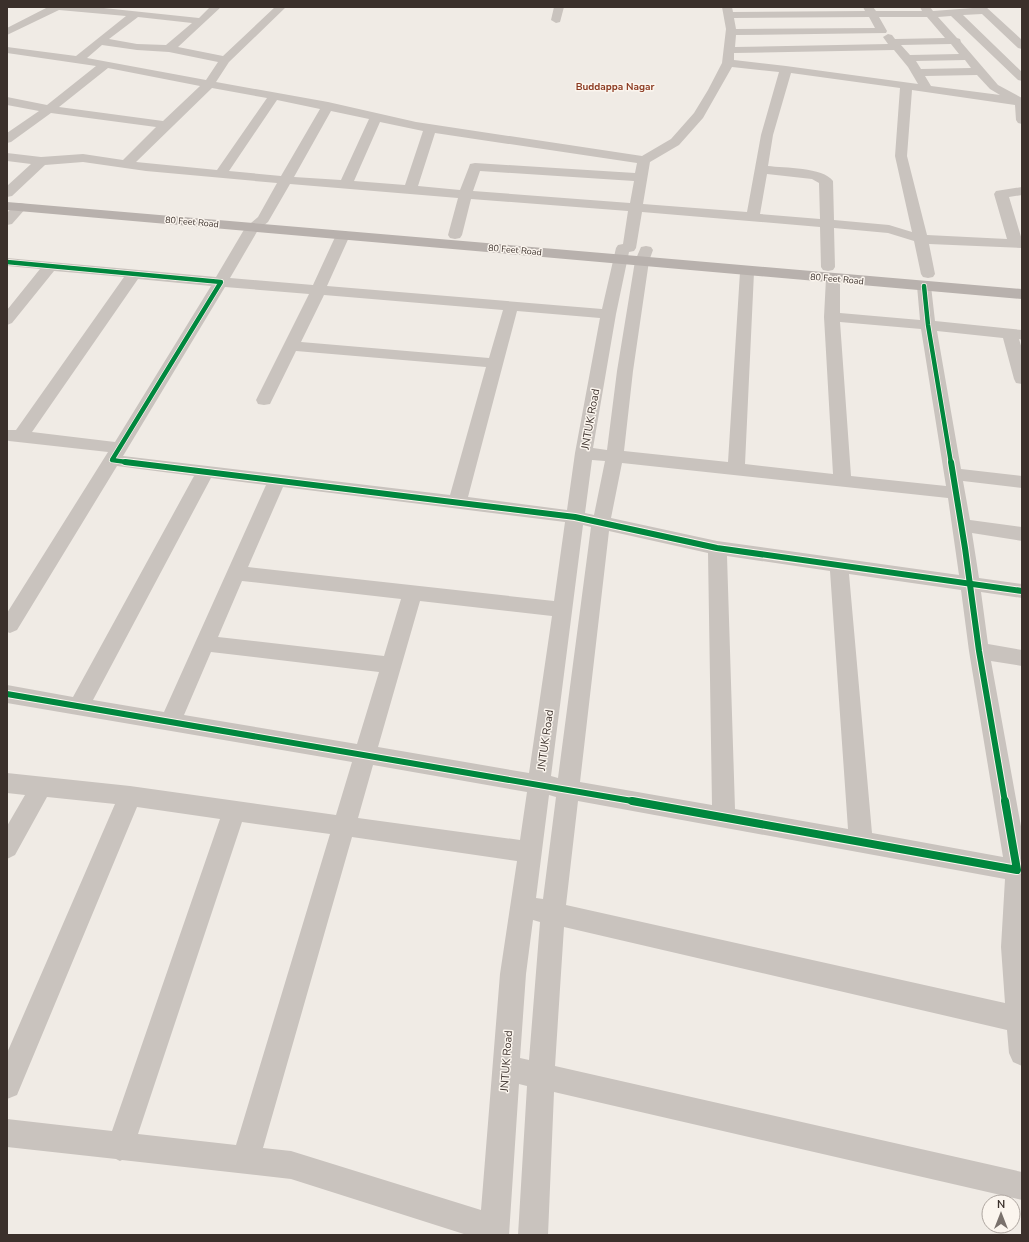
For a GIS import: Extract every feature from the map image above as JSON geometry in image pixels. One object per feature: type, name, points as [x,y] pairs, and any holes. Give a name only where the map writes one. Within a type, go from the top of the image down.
[{"type":"main road","name":"80 Feet Road","points":[[11,204],[257,223],[455,235],[831,273],[926,280],[1022,282]]},
{"type":"main road","name":"80 Feet Road","points":[[257,223],[343,235],[632,253],[747,272],[831,273]]},
{"type":"main road","name":"80 Feet Road","points":[[926,280],[1022,294]]},
{"type":"street","points":[[7,32],[56,7]]},
{"type":"street","points":[[60,7],[201,21]]},
{"type":"street","points":[[78,60],[100,41],[145,7]]},
{"type":"street","points":[[169,50],[216,7]]},
{"type":"street","points":[[126,164],[209,84],[225,60],[281,7]]},
{"type":"street","points":[[556,20],[560,7]]},
{"type":"street","points":[[7,50],[106,64],[328,106],[430,128],[644,160],[675,142],[699,115],[729,56],[731,32],[728,11],[928,10],[954,13],[983,9],[1018,37],[1022,46]]},
{"type":"street","points":[[928,10],[994,87],[1021,102]]},
{"type":"street","points":[[870,11],[882,31],[895,44],[918,73],[927,89]]},
{"type":"street","points":[[954,13],[1022,78]]},
{"type":"street","points":[[929,30],[945,29]]},
{"type":"street","points":[[731,32],[898,30]]},
{"type":"street","points":[[100,41],[169,50],[225,60]]},
{"type":"street","points":[[729,56],[866,48],[895,44],[956,42]]},
{"type":"street","points":[[866,48],[872,81]]},
{"type":"street","points":[[729,56],[786,69],[1021,102]]},
{"type":"street","points":[[907,58],[969,57]]},
{"type":"street","points":[[7,139],[49,109],[106,64]]},
{"type":"street","points":[[754,217],[760,169],[767,135],[786,69]]},
{"type":"street","points":[[918,73],[981,71]]},
{"type":"street","points":[[906,86],[901,156],[921,239],[926,280],[928,325],[961,525],[979,651],[1019,871],[1014,947],[1021,1020],[1022,1053]]},
{"type":"street","points":[[221,174],[274,96]]},
{"type":"street","points":[[7,101],[49,109],[166,125]]},
{"type":"street","points":[[1021,102],[1022,120]]},
{"type":"street","points":[[8,627],[285,179],[328,106]]},
{"type":"street","points":[[346,184],[376,117]]},
{"type":"street","points":[[410,190],[430,128]]},
{"type":"street","points":[[455,235],[465,194],[484,136]]},
{"type":"street","points":[[7,157],[41,161],[83,158],[221,174],[888,229],[921,239],[1019,244],[1001,194],[1022,191]]},
{"type":"street","points":[[533,1235],[541,1076],[554,913],[601,523],[615,456],[625,371],[632,253],[644,160]]},
{"type":"street","points":[[7,193],[41,161]]},
{"type":"street","points":[[475,166],[641,177]]},
{"type":"street","points":[[760,169],[815,175],[824,178],[827,183],[827,224],[842,480]]},
{"type":"street","points":[[7,220],[11,204]]},
{"type":"street","points":[[264,400],[318,291],[343,235]]},
{"type":"street","name":"JNTUK Road","points":[[494,1232],[513,974],[584,453],[608,314],[632,253]]},
{"type":"street","points":[[7,262],[318,291],[608,314]]},
{"type":"street","points":[[7,320],[50,266]]},
{"type":"street","points":[[736,469],[747,272]]},
{"type":"street","points":[[134,274],[14,436],[206,472],[575,518],[718,548],[1022,591]]},
{"type":"street","points":[[457,503],[511,307]]},
{"type":"street","points":[[832,317],[928,325],[1016,335],[1021,373]]},
{"type":"street","points":[[291,346],[496,363]]},
{"type":"street","points":[[584,453],[842,480],[954,484],[1022,482]]},
{"type":"street","points":[[79,706],[206,472]]},
{"type":"street","points":[[170,722],[277,481]]},
{"type":"street","points":[[961,525],[1022,534]]},
{"type":"street","points":[[718,548],[724,817]]},
{"type":"street","points":[[839,566],[861,842]]},
{"type":"street","points":[[236,573],[563,610]]},
{"type":"street","points":[[245,1160],[346,826],[365,754],[413,593]]},
{"type":"street","points":[[205,642],[392,665]]},
{"type":"street","points":[[979,651],[1022,658]]},
{"type":"street","points":[[7,694],[568,789],[1019,871]]},
{"type":"street","points":[[7,783],[130,796],[529,852]]},
{"type":"street","points":[[7,848],[41,787]]},
{"type":"street","points":[[7,1085],[130,796]]},
{"type":"street","points":[[120,1147],[234,810]]},
{"type":"street","points":[[522,906],[1021,1020]]},
{"type":"street","points":[[506,1068],[1022,1186]]},
{"type":"street","points":[[7,1133],[120,1147],[291,1165],[494,1232]]},
{"type":"cycle path","points":[[7,262],[221,282],[112,460],[575,517],[717,548],[1022,591]]},
{"type":"cycle path","points":[[7,694],[539,784],[1017,870],[979,651],[965,548],[928,325],[924,286]]},
{"type":"district","name":"Buddappa Nagar","points":[[615,86]]}]
